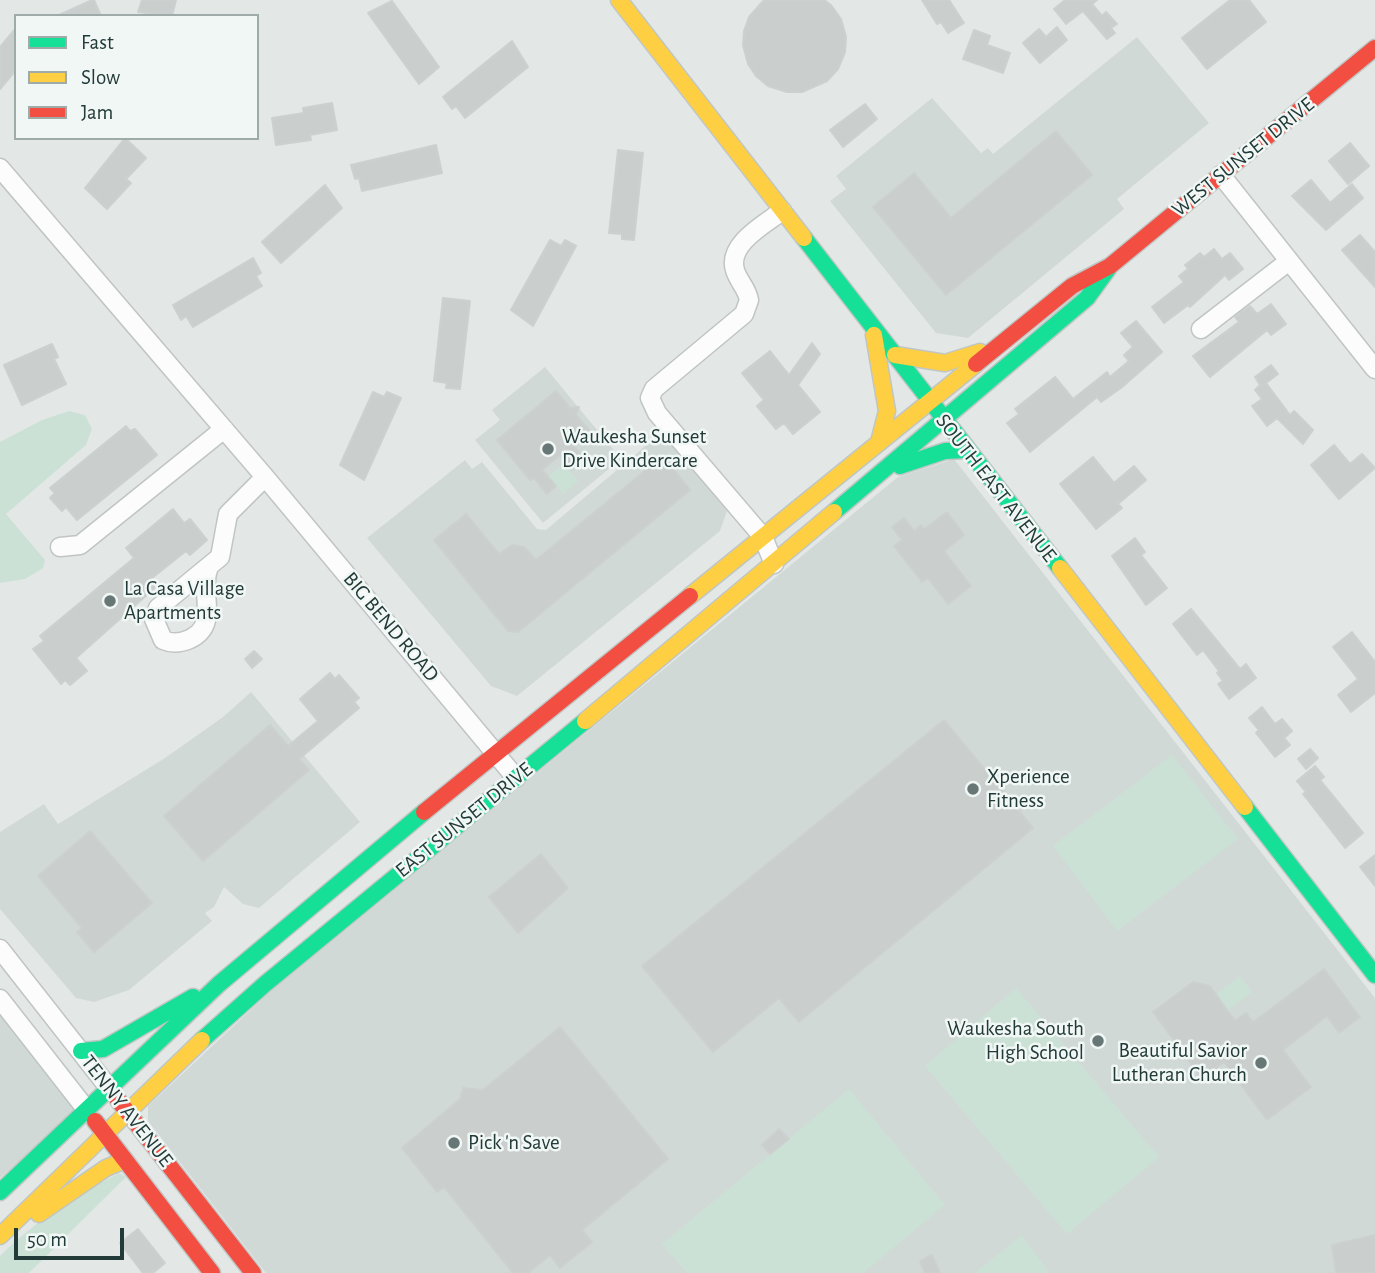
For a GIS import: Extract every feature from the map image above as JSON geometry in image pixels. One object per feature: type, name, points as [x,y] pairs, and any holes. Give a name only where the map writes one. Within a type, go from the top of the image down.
[{"type":"main road","name":"SOUTH EAST AVENUE","points":[[619,0],[1375,975]]},
{"type":"main road","name":"WEST SUNSET DRIVE","points":[[929,401],[1072,286],[1110,266],[1375,48]]},
{"type":"main road","name":"WEST SUNSET DRIVE","points":[[943,421],[1087,298],[1110,266]]},
{"type":"main road","points":[[873,328],[884,376],[887,411],[879,442]]},
{"type":"main road","points":[[895,355],[930,363],[952,362],[972,357],[1017,330]]},
{"type":"main road","name":"EAST SUNSET DRIVE","points":[[0,1192],[219,984],[337,883],[929,401]]},
{"type":"main road","name":"EAST SUNSET DRIVE","points":[[1,1236],[127,1111],[260,989],[943,421]]},
{"type":"main road","points":[[880,475],[919,457],[952,449],[966,450]]},
{"type":"main road","points":[[81,1051],[103,1049],[179,1004],[219,984]]},
{"type":"main road","name":"TENNY AVENUE","points":[[109,1088],[253,1273]]},
{"type":"main road","name":"TENNY AVENUE","points":[[86,1109],[212,1273]]},
{"type":"main road","points":[[1,1236],[35,1217],[106,1168],[125,1160]]},
{"type":"street","name":"BIG BEND ROAD","points":[[0,169],[265,477],[516,778]]},
{"type":"street","points":[[1221,175],[1375,369]]},
{"type":"street","points":[[774,564],[762,537],[657,413],[650,404],[650,398],[654,389],[744,314],[748,306],[748,293],[734,267],[736,254],[742,242],[782,211]]},
{"type":"street","points":[[1200,329],[1289,261]]},
{"type":"street","points":[[60,547],[79,545],[224,429]]},
{"type":"street","points":[[209,567],[223,549],[228,514],[265,477]]},
{"type":"street","name":"TENNY AVENUE","points":[[0,949],[109,1088]]},
{"type":"street","name":"TENNY AVENUE","points":[[0,999],[86,1109]]},
{"type":"street","points":[[159,1203],[184,1183]]},
{"type":"street","points":[[212,1273],[237,1252]]},
{"type":"shaded area","points":[[1137,37],[1209,123],[1117,199],[1124,209],[968,338],[936,333],[830,201],[846,189],[836,176],[932,98],[981,153],[988,148],[993,154]]},
{"type":"shaded area","name":"Waukesha Sunset Drive Kindercare","points":[[545,367],[621,459],[543,523],[475,440],[500,420],[492,410]]},
{"type":"shaded area","points":[[663,431],[727,511],[720,531],[517,696],[491,686],[367,538],[465,460],[472,469],[482,462],[537,529],[546,530]]},
{"type":"shaded area","points":[[954,459],[1375,998],[1375,1273],[266,1273],[148,1121],[148,1106],[270,992],[898,477]]},
{"type":"shaded area","points":[[251,692],[360,822],[259,908],[243,904],[224,887],[214,907],[205,913],[212,921],[129,990],[94,1002],[76,998],[0,909],[0,832],[44,804],[58,824],[165,758],[223,717]]},
{"type":"shaded area","points":[[0,1000],[85,1105],[0,1178]]},
{"type":"green space","points":[[69,411],[85,415],[92,429],[86,445],[6,514],[45,560],[43,568],[25,579],[0,583],[0,442],[42,420]]},
{"type":"green space","points":[[563,464],[578,481],[563,494],[548,477]]},
{"type":"green space","points":[[1172,755],[1238,839],[1117,931],[1053,846]]},
{"type":"green space","points":[[1240,976],[1252,992],[1228,1010],[1216,994]]},
{"type":"green space","points":[[1016,988],[1159,1157],[1067,1234],[925,1066]]},
{"type":"green space","points":[[849,1089],[945,1205],[863,1273],[687,1273],[662,1244]]},
{"type":"green space","points":[[119,1173],[126,1177],[29,1273],[0,1273],[0,1256],[28,1231],[72,1200]]},
{"type":"green space","points":[[1022,1235],[1049,1273],[975,1273]]},
{"type":"building","points":[[92,0],[100,14],[61,14]]},
{"type":"building","points":[[142,0],[176,0],[172,14],[138,12]]},
{"type":"building","points":[[764,0],[824,0],[831,5],[841,19],[846,37],[845,52],[838,69],[827,81],[802,92],[787,92],[768,86],[756,76],[748,64],[743,45],[744,31],[749,17]]},
{"type":"building","points":[[922,0],[949,0],[964,23],[948,33],[941,22],[937,24]]},
{"type":"building","points":[[1065,0],[1097,0],[1092,4],[1102,16],[1106,12],[1117,24],[1111,28],[1115,33],[1107,39],[1083,11],[1066,24],[1054,9]]},
{"type":"building","points":[[1230,0],[1249,0],[1266,22],[1207,69],[1182,38]]},
{"type":"building","points":[[392,1],[439,67],[419,84],[368,13]]},
{"type":"building","points":[[1057,27],[1067,40],[1040,63],[1023,43],[1039,29],[1046,37]]},
{"type":"building","points":[[14,30],[14,72],[0,89],[0,47]]},
{"type":"building","points":[[974,30],[990,36],[987,45],[1010,53],[1003,73],[963,59]]},
{"type":"building","points":[[512,41],[528,67],[465,118],[456,106],[452,109],[443,97]]},
{"type":"building","points":[[332,103],[337,130],[310,135],[311,140],[276,145],[272,118],[304,113],[303,108]]},
{"type":"building","points":[[865,104],[877,119],[843,147],[830,130]]},
{"type":"building","points":[[1056,131],[1092,175],[946,295],[873,207],[914,173],[951,218]]},
{"type":"building","points":[[123,140],[127,140],[146,158],[126,179],[131,183],[107,209],[85,188]]},
{"type":"building","points":[[1350,143],[1369,166],[1348,184],[1329,161]]},
{"type":"building","points":[[436,145],[442,173],[362,191],[359,178],[355,179],[351,165]]},
{"type":"building","points":[[618,150],[643,153],[634,240],[622,239],[622,234],[609,233]]},
{"type":"building","points":[[1311,180],[1330,203],[1352,184],[1363,198],[1326,230],[1292,196]]},
{"type":"building","points":[[325,185],[342,208],[281,263],[262,242]]},
{"type":"building","points":[[1360,235],[1375,252],[1375,287],[1342,250]]},
{"type":"building","points":[[550,240],[561,246],[565,240],[576,246],[533,326],[511,310]]},
{"type":"building","points":[[1214,249],[1222,259],[1230,253],[1243,269],[1229,280],[1225,275],[1190,307],[1188,305],[1164,323],[1152,307],[1184,282],[1179,276],[1188,269],[1185,265],[1200,253],[1204,257]]},
{"type":"building","points":[[253,258],[261,273],[256,276],[262,286],[193,327],[186,316],[181,320],[173,305]]},
{"type":"building","points":[[443,298],[470,301],[460,389],[446,388],[447,383],[434,381]]},
{"type":"building","points":[[1271,304],[1286,324],[1271,335],[1267,330],[1210,377],[1193,356],[1239,322],[1235,317],[1250,306],[1257,314]]},
{"type":"building","points":[[1136,321],[1162,352],[1121,388],[1101,402],[1097,397],[1030,452],[1007,423],[1019,414],[1015,409],[1055,377],[1073,399],[1107,372],[1110,377],[1129,361],[1124,355],[1133,347],[1121,333]]},
{"type":"building","points":[[812,343],[820,354],[798,385],[820,412],[793,434],[784,423],[776,429],[757,406],[764,400],[742,373],[770,351],[789,375]]},
{"type":"building","points":[[52,344],[58,357],[54,359],[66,384],[22,405],[4,365]]},
{"type":"building","points":[[1271,365],[1278,374],[1266,383],[1290,415],[1294,411],[1313,430],[1303,444],[1277,418],[1267,426],[1252,406],[1262,399],[1255,390],[1260,385],[1255,377]]},
{"type":"building","points":[[556,391],[570,408],[579,407],[576,415],[590,431],[573,445],[584,458],[572,469],[560,455],[542,470],[556,486],[547,494],[534,478],[530,480],[497,440]]},
{"type":"building","points":[[373,392],[384,397],[387,392],[401,398],[364,480],[340,465]]},
{"type":"building","points":[[126,426],[130,431],[135,429],[157,455],[77,520],[66,507],[62,511],[50,498],[55,493],[50,488]]},
{"type":"building","points":[[1334,445],[1350,464],[1362,454],[1375,468],[1339,499],[1311,465]]},
{"type":"building","points":[[663,456],[690,490],[518,632],[508,631],[434,540],[466,514],[499,554],[512,545],[524,547],[536,560]]},
{"type":"building","points":[[1093,457],[1114,483],[1134,466],[1146,480],[1118,504],[1122,508],[1096,529],[1060,484]]},
{"type":"building","name":"La Casa Village Apartments","points":[[173,509],[184,523],[190,519],[207,540],[190,555],[186,551],[152,578],[158,585],[76,658],[87,671],[70,685],[65,680],[61,684],[33,649],[44,641],[40,636],[134,558],[126,548]]},
{"type":"building","points":[[947,512],[964,535],[944,551],[971,586],[948,604],[928,578],[922,582],[894,546],[902,540],[892,527],[904,518],[914,531],[921,525],[924,529]]},
{"type":"building","points":[[1135,538],[1145,552],[1141,555],[1167,588],[1146,605],[1112,556]]},
{"type":"building","points":[[1191,609],[1240,669],[1246,664],[1256,678],[1229,699],[1218,684],[1223,681],[1217,673],[1219,671],[1203,650],[1197,655],[1173,624]]},
{"type":"building","points":[[1352,632],[1375,662],[1375,693],[1351,712],[1338,695],[1358,679],[1333,647]]},
{"type":"building","points":[[254,651],[262,659],[252,668],[245,659]]},
{"type":"building","points":[[330,673],[335,679],[339,675],[359,698],[354,702],[359,708],[299,759],[309,770],[203,861],[164,816],[270,725],[288,746],[318,721],[300,699]]},
{"type":"building","points":[[1262,707],[1275,724],[1282,719],[1292,731],[1284,738],[1290,745],[1275,757],[1256,733],[1259,730],[1249,718]]},
{"type":"building","points":[[944,720],[1033,828],[799,1022],[779,998],[713,1052],[642,966]]},
{"type":"building","points":[[1310,749],[1318,758],[1306,769],[1298,759]]},
{"type":"building","points":[[1315,766],[1324,777],[1320,780],[1363,833],[1345,848],[1303,794],[1306,792],[1297,781]]},
{"type":"building","points":[[90,831],[152,903],[94,952],[77,932],[82,928],[38,876]]},
{"type":"building","points":[[541,854],[568,888],[518,933],[489,897]]},
{"type":"building","points":[[1375,855],[1375,886],[1360,867]]},
{"type":"building","points":[[1324,969],[1360,1017],[1339,1033],[1327,1016],[1283,1050],[1311,1087],[1267,1120],[1224,1062],[1202,1079],[1153,1012],[1193,982],[1210,986],[1235,1021],[1246,1013],[1253,1022]]},
{"type":"building","points":[[560,1027],[668,1159],[582,1230],[592,1242],[560,1268],[550,1255],[528,1273],[513,1273],[444,1187],[437,1192],[402,1148],[460,1099],[463,1088],[483,1090]]},
{"type":"building","points":[[779,1129],[789,1139],[770,1154],[762,1145]]},
{"type":"building","points":[[138,1229],[165,1263],[153,1273],[143,1273],[120,1243]]},
{"type":"building","points":[[1375,1235],[1375,1273],[1336,1273],[1332,1245]]},
{"type":"building","points":[[932,1255],[940,1273],[925,1273],[920,1261]]},
{"type":"traffic: fast","points":[[804,238],[1060,568]]},
{"type":"traffic: fast","points":[[834,512],[1087,298],[1108,269]]},
{"type":"traffic: fast","points":[[900,466],[945,451],[966,450]]},
{"type":"traffic: fast","points":[[202,1040],[265,984],[585,721]]},
{"type":"traffic: fast","points":[[1245,807],[1375,975]]},
{"type":"traffic: fast","points":[[0,1192],[219,984],[424,812]]},
{"type":"traffic: fast","points":[[81,1051],[103,1049],[193,997]]},
{"type":"traffic: slow","points":[[619,0],[804,238]]},
{"type":"traffic: slow","points":[[874,335],[887,411],[879,442]]},
{"type":"traffic: slow","points":[[895,355],[945,363],[980,352]]},
{"type":"traffic: slow","points":[[690,596],[976,364]]},
{"type":"traffic: slow","points":[[585,721],[834,512]]},
{"type":"traffic: slow","points":[[1060,568],[1245,807]]},
{"type":"traffic: slow","points":[[0,1236],[202,1040]]},
{"type":"traffic: slow","points":[[39,1214],[106,1168],[125,1160]]},
{"type":"traffic: jam","points":[[976,364],[1072,286],[1110,266],[1375,48]]},
{"type":"traffic: jam","points":[[424,812],[690,596]]},
{"type":"traffic: jam","points":[[118,1100],[253,1273]]},
{"type":"traffic: jam","points":[[95,1121],[212,1273]]},
{"type":"place","name":"Waukesha Sunset Drive Kindercare","points":[[548,449]]},
{"type":"place","name":"La Casa Village Apartments","points":[[110,601]]},
{"type":"place","name":"Xperience Fitness","points":[[973,789]]},
{"type":"place","name":"Waukesha South High School","points":[[1098,1041]]},
{"type":"place","name":"Beautiful Savior Lutheran Church","points":[[1261,1063]]},
{"type":"place","name":"Pick 'n Save","points":[[454,1143]]}]
